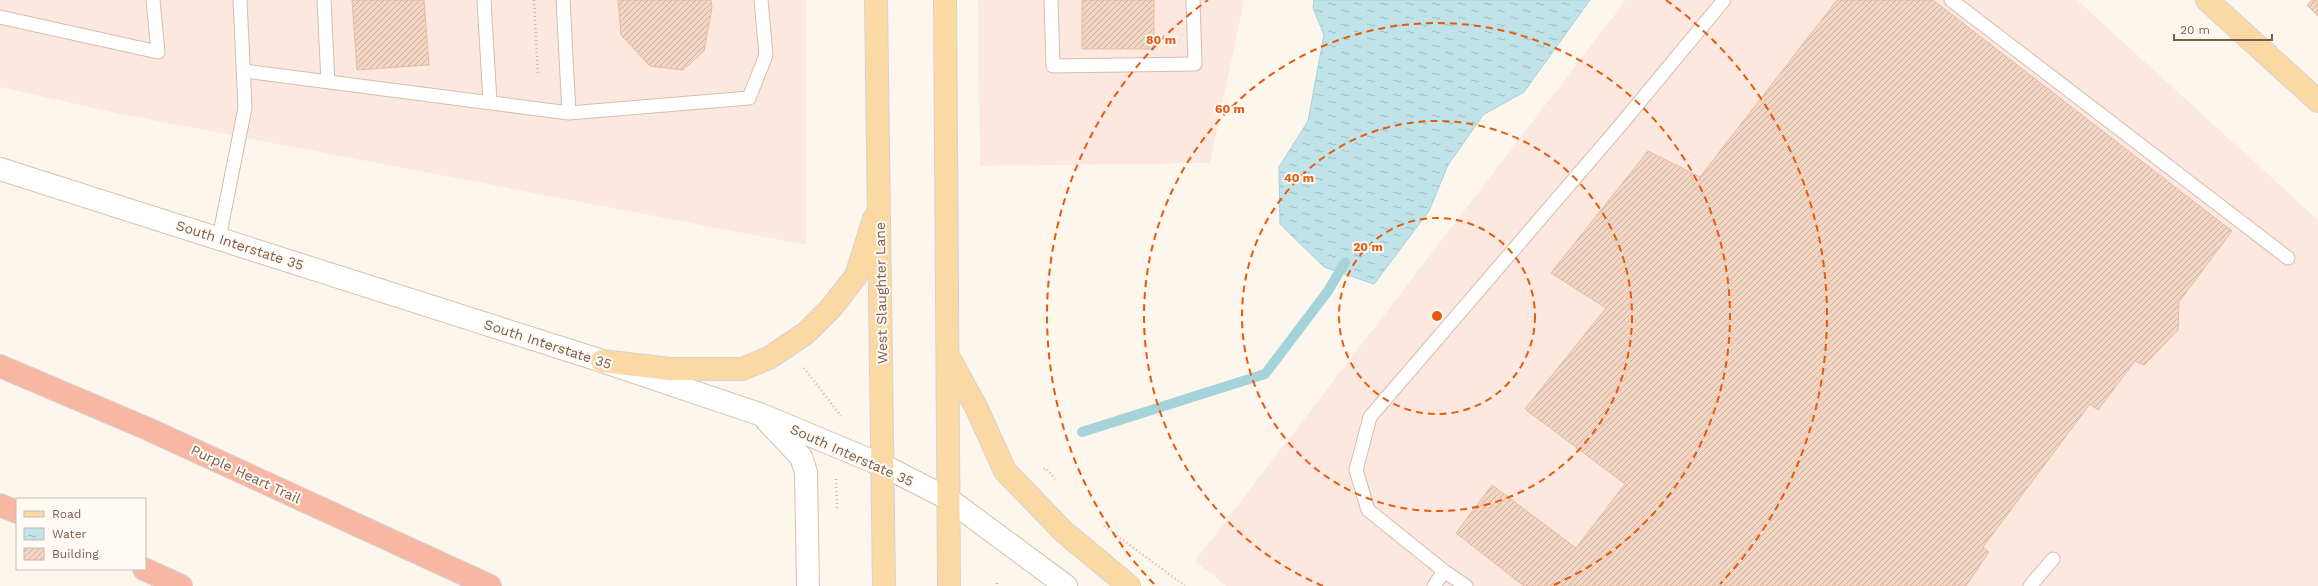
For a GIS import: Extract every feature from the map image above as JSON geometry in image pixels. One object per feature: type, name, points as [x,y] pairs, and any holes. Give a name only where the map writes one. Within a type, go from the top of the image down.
[{"type":"highway","name":"Purple Heart Trail","points":[[0,366],[148,429],[490,586]]},
{"type":"highway","points":[[0,505],[16,512]]},
{"type":"highway","points":[[146,570],[181,586]]},
{"type":"main road","name":"West Slaughter Lane","points":[[876,0],[884,466],[884,586]]},
{"type":"main road","points":[[945,0],[946,353],[949,586]]},
{"type":"main road","points":[[2207,0],[2318,101]]},
{"type":"main road","name":"South Interstate 35","points":[[0,169],[602,361],[762,415],[884,466],[947,498],[1066,586]]},
{"type":"main road","points":[[602,361],[670,369],[742,369],[769,358],[806,332],[831,308],[856,276],[880,203]]},
{"type":"main road","points":[[946,353],[977,409],[1005,471],[1064,532],[1128,586]]},
{"type":"main road","points":[[762,415],[801,457],[806,472],[808,586]]},
{"type":"lane","points":[[0,17],[158,52],[153,0]]},
{"type":"lane","points":[[218,238],[245,108],[240,0]]},
{"type":"lane","points":[[324,0],[328,82]]},
{"type":"lane","points":[[484,0],[490,102]]},
{"type":"lane","points":[[563,0],[569,113]]},
{"type":"lane","points":[[244,71],[569,113],[749,98],[766,55],[761,0]]},
{"type":"lane","points":[[1051,0],[1053,66],[1195,64],[1193,0]]},
{"type":"lane","points":[[1466,586],[1444,571],[1368,510],[1356,470],[1370,417],[1618,128],[1724,0]]},
{"type":"lane","points":[[1951,0],[2288,258]]},
{"type":"lane","points":[[2030,586],[2053,559]]},
{"type":"lane","points":[[1434,586],[1444,571]]},
{"type":"path","points":[[534,0],[538,75]]},
{"type":"path","points":[[800,363],[844,421]]},
{"type":"path","points":[[1040,472],[1046,468],[1056,480]]},
{"type":"path","points":[[1098,522],[1185,586]]},
{"type":"shaded area","points":[[0,0],[806,0],[806,245],[116,113],[0,87]]},
{"type":"shaded area","points":[[978,0],[1244,0],[1210,163],[980,166]]},
{"type":"shaded area","points":[[1626,0],[2077,0],[2318,220],[2318,586],[1226,586],[1195,561]]},
{"type":"water","points":[[1314,0],[1590,0],[1524,92],[1483,115],[1448,165],[1429,211],[1374,284],[1324,267],[1280,224],[1279,167],[1308,121],[1324,35],[1313,8]]},
{"type":"building","points":[[352,0],[424,0],[429,65],[357,70]]},
{"type":"building","points":[[618,0],[711,0],[712,8],[704,51],[683,70],[650,66],[621,35]]},
{"type":"building","points":[[1082,0],[1154,0],[1154,49],[1082,49]]},
{"type":"building","points":[[1837,0],[1933,0],[2232,231],[2179,302],[2178,330],[2144,365],[2135,361],[2098,410],[2090,404],[1983,547],[1989,552],[1966,586],[1524,586],[1456,533],[1492,485],[1576,548],[1625,484],[1525,409],[1606,308],[1551,273],[1648,151],[1700,177]]},
{"type":"building","points":[[2312,0],[2318,1],[2318,16],[2307,5]]},
{"type":"waterway","points":[[1082,432],[1265,374],[1328,291],[1345,262]]}]
